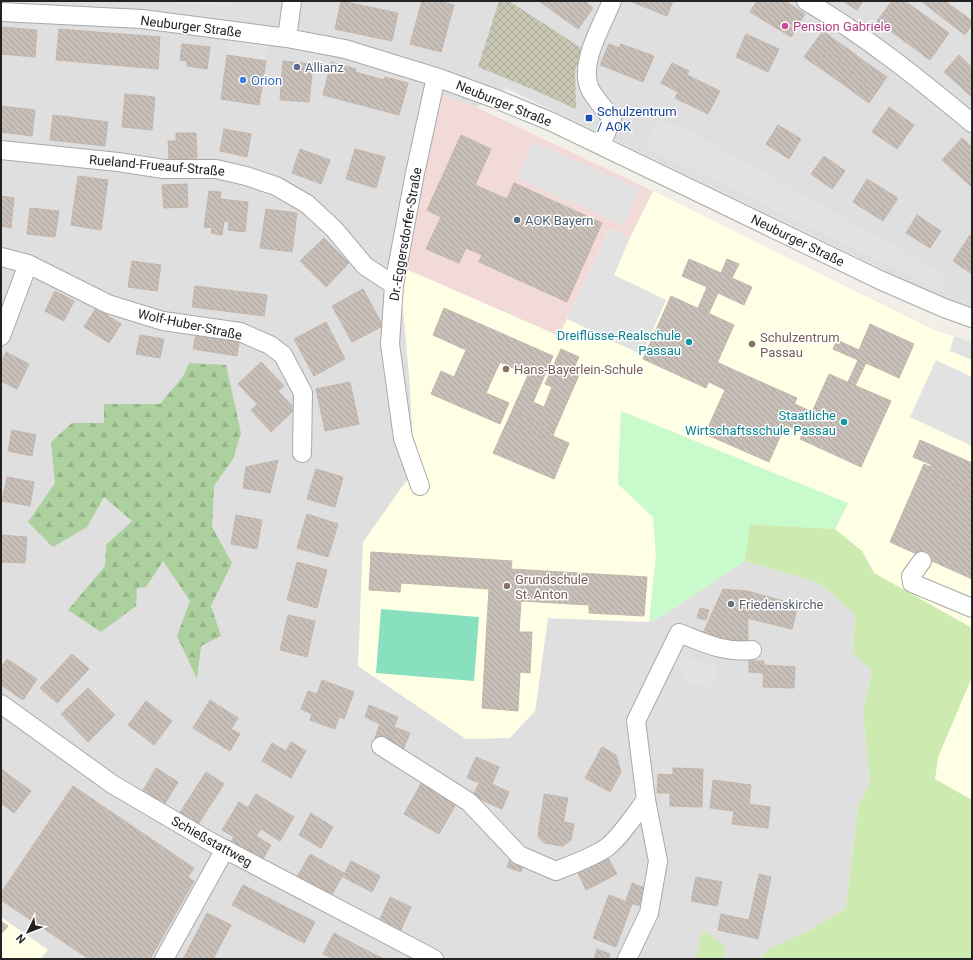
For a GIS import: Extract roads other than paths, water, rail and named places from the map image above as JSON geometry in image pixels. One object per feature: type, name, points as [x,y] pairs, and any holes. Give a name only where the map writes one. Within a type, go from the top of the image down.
[{"type":"street","points":[[287,38],[292,1]]},
{"type":"street","points":[[602,145],[612,118],[592,92],[588,84],[586,69],[594,44],[612,1]]},
{"type":"street","points":[[806,1],[860,36],[918,77],[972,123]]},
{"type":"street","name":"Neuburger Straße","points":[[1,12],[142,19],[287,38],[345,49],[436,77],[552,122],[880,280],[944,308],[972,318]]},
{"type":"street","name":"Dr.-Eggersdorfer-Straße","points":[[420,486],[403,438],[390,344],[394,285],[415,173],[436,77]]},
{"type":"street","name":"Rueland-Frueauf-Straße","points":[[1,150],[118,162],[164,169],[216,169],[246,176],[276,186],[307,204],[334,229],[365,266],[394,285]]},
{"type":"street","name":"Wolf-Huber-Straße","points":[[1,257],[28,264],[108,304],[163,321],[240,332],[270,345],[283,355],[303,393],[302,453]]},
{"type":"street","points":[[1,336],[28,264]]},
{"type":"street","points":[[922,561],[911,576],[912,583],[972,608]]},
{"type":"street","points":[[626,959],[649,913],[658,861],[646,800],[636,721],[679,633],[718,649],[741,651],[752,650]]},
{"type":"street","name":"Schießstattweg","points":[[1,704],[112,784],[225,849],[434,959]]},
{"type":"street","points":[[381,746],[469,802],[519,855],[556,871]]},
{"type":"street","points":[[522,868],[556,871],[587,859],[607,847],[626,826],[646,800]]},
{"type":"street","points":[[164,959],[225,849]]},
{"type":"place","name":"Pension Gabriele","points":[[785,26]]},
{"type":"place","name":"Allianz","points":[[297,67]]},
{"type":"place","name":"Orion","points":[[243,80]]},
{"type":"place","name":"Schulzentrum / AOK","points":[[589,118]]},
{"type":"place","name":"AOK Bayern","points":[[517,220]]},
{"type":"place","name":"Dreiflüsse-Realschule Passau","points":[[689,342]]},
{"type":"place","name":"Schulzentrum Passau","points":[[752,344]]},
{"type":"place","name":"Hans-Bayerlein-Schule","points":[[506,369]]},
{"type":"place","name":"Staatliche Wirtschaftsschule Passau","points":[[844,422]]},
{"type":"place","name":"Grundschule St. Anton","points":[[507,586]]},
{"type":"place","name":"Friedenskirche","points":[[731,604]]}]
